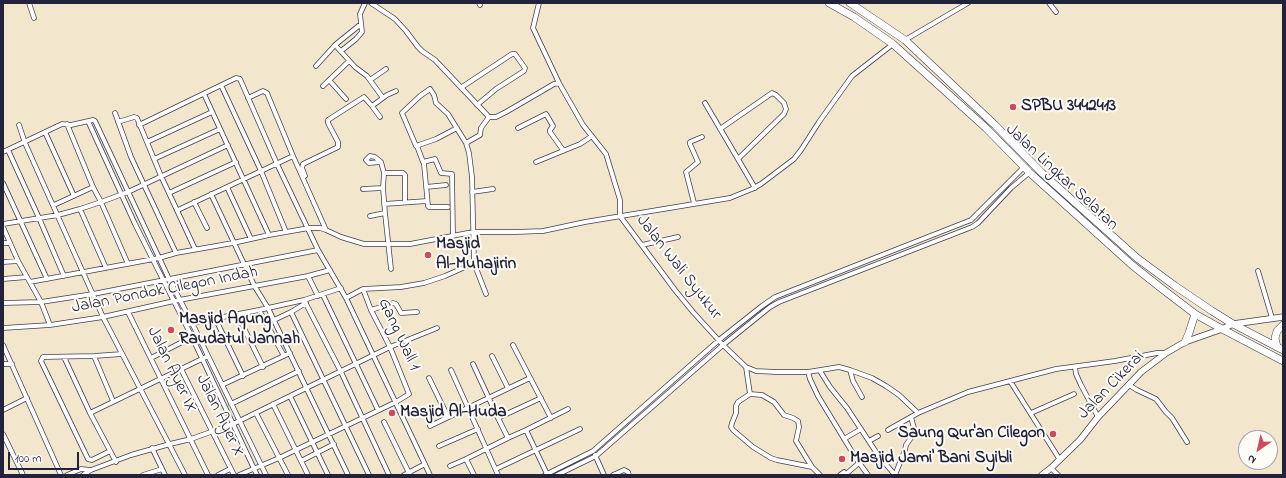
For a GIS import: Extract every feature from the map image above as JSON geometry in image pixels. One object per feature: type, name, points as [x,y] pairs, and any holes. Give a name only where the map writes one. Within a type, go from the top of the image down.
[{"type":"highway","name":"Jalan Lingkar Selatan","points":[[829,3],[854,17],[893,44],[986,128],[1027,170],[1161,288],[1195,314],[1283,361]]},
{"type":"highway","name":"Jalan Lingkar Selatan","points":[[850,3],[905,40],[978,108],[1035,166],[1137,258],[1175,286],[1233,324],[1280,348]]},
{"type":"highway","points":[[1185,342],[1195,314]]},
{"type":"highway","points":[[1280,348],[1275,338],[1277,331],[1283,325]]},
{"type":"street","points":[[29,3],[34,18]]},
{"type":"street","points":[[341,51],[360,36],[362,32],[360,24],[361,12],[366,3]]},
{"type":"street","points":[[371,3],[395,19],[418,47],[435,60],[489,117],[496,117],[554,84],[559,83]]},
{"type":"street","name":"Jalan Wali Syukur","points":[[539,3],[533,28],[559,83],[576,114],[606,154],[620,200],[620,216],[693,312],[723,345],[746,367]]},
{"type":"street","points":[[905,40],[968,3]]},
{"type":"street","points":[[1049,3],[1056,12]]},
{"type":"street","points":[[316,66],[335,45],[360,24]]},
{"type":"street","points":[[30,282],[128,264],[152,258],[159,258],[195,249],[233,243],[268,234],[309,228],[320,228],[341,237],[364,244],[410,244],[473,232],[535,232],[585,222],[730,198],[755,188],[794,159],[852,76],[893,44]]},
{"type":"street","points":[[335,45],[367,76],[383,98]]},
{"type":"street","points":[[462,87],[512,54],[515,54],[525,68],[524,71],[496,89],[477,105]]},
{"type":"street","points":[[323,86],[349,60]]},
{"type":"street","points":[[370,80],[386,69]]},
{"type":"street","points":[[139,125],[238,78],[318,250],[346,298],[430,475]]},
{"type":"street","points":[[329,80],[346,99]]},
{"type":"street","points":[[221,85],[261,171],[286,232]]},
{"type":"street","points":[[453,236],[452,174],[441,173],[435,160],[423,162],[417,146],[414,145],[402,113],[430,89],[436,103],[448,113],[466,143],[469,153],[471,168],[474,263],[486,294]]},
{"type":"street","points":[[372,106],[396,90]]},
{"type":"street","points":[[248,98],[262,91],[267,93],[326,230]]},
{"type":"street","points":[[720,129],[772,93],[784,103],[786,109],[784,114],[738,159]]},
{"type":"street","points":[[204,94],[268,234]]},
{"type":"street","points":[[307,186],[302,168],[303,164],[338,147],[338,142],[328,123],[328,120],[364,97],[380,117]]},
{"type":"street","points":[[705,103],[755,188]]},
{"type":"street","points":[[147,142],[212,112]]},
{"type":"street","points":[[115,113],[131,157],[176,253]]},
{"type":"street","points":[[518,128],[546,114],[553,126],[550,132],[563,150]]},
{"type":"street","points":[[118,122],[134,117],[137,118],[161,176],[195,249]]},
{"type":"street","points":[[466,143],[481,134],[481,128],[489,117]]},
{"type":"street","points":[[90,120],[121,195],[192,337],[257,475]]},
{"type":"street","points":[[3,152],[25,143],[62,124],[71,126],[90,120],[96,122],[169,279],[266,475]]},
{"type":"street","points":[[67,124],[93,187],[128,264]]},
{"type":"street","points":[[19,125],[25,143],[103,317],[185,475]]},
{"type":"street","points":[[417,146],[436,139],[457,128]]},
{"type":"street","points":[[154,160],[220,129]]},
{"type":"street","points":[[45,132],[74,196]]},
{"type":"street","points":[[536,162],[580,144],[592,136]]},
{"type":"street","points":[[694,203],[686,172],[698,162],[690,142],[702,138]]},
{"type":"street","points":[[50,325],[41,302],[18,261],[3,226],[58,215],[121,195],[228,145]]},
{"type":"street","points":[[8,150],[64,276]]},
{"type":"street","points":[[178,210],[293,156]]},
{"type":"street","points":[[169,193],[236,162]]},
{"type":"street","points":[[381,162],[384,173],[384,204],[391,269]]},
{"type":"street","points":[[424,164],[428,206],[448,207]]},
{"type":"street","points":[[526,430],[546,474],[593,451],[719,340],[775,297],[972,220],[1027,170],[1035,166]]},
{"type":"street","points":[[554,470],[556,475],[596,456],[763,312],[779,302],[972,227],[978,223],[1027,170],[1035,166]]},
{"type":"street","points":[[384,173],[403,173],[405,175],[405,202]]},
{"type":"street","points":[[3,183],[47,279]]},
{"type":"street","points":[[426,187],[446,185]]},
{"type":"street","points":[[54,205],[93,187]]},
{"type":"street","points":[[227,187],[251,239]]},
{"type":"street","points":[[363,189],[383,188]]},
{"type":"street","points":[[472,192],[493,189]]},
{"type":"street","points":[[211,194],[233,243],[255,287],[274,320],[348,475]]},
{"type":"street","points":[[384,204],[427,201]]},
{"type":"street","points":[[194,202],[207,228]]},
{"type":"street","points":[[80,209],[106,268]]},
{"type":"street","points":[[370,216],[385,213]]},
{"type":"street","points":[[642,245],[678,237]]},
{"type":"street","points":[[3,243],[10,243]]},
{"type":"street","points":[[3,303],[41,302],[93,294],[318,250]]},
{"type":"street","points":[[3,262],[18,261]]},
{"type":"street","points":[[346,298],[363,289],[401,287],[424,283],[445,276],[474,263]]},
{"type":"street","name":"Jalan Pondok Cilegon Indah","points":[[3,328],[50,325],[103,317],[174,301],[255,287],[330,270]]},
{"type":"street","points":[[1258,271],[1272,318]]},
{"type":"street","points":[[308,276],[318,296]]},
{"type":"street","points":[[3,279],[27,277]]},
{"type":"street","points":[[274,320],[291,312],[305,302],[341,288]]},
{"type":"street","name":"Gang Wall 1","points":[[363,289],[371,310],[390,347],[409,392],[408,395],[396,402]]},
{"type":"street","points":[[324,294],[378,410]]},
{"type":"street","points":[[186,325],[215,318],[305,302]]},
{"type":"street","points":[[305,302],[389,475]]},
{"type":"street","points":[[371,310],[393,302],[396,304],[401,313],[417,312]]},
{"type":"street","points":[[259,310],[284,356]]},
{"type":"street","name":"Jalan Ayer IX","points":[[128,312],[192,439],[208,475]]},
{"type":"street","points":[[291,312],[369,475]]},
{"type":"street","points":[[237,314],[262,367]]},
{"type":"street","name":"Jalan Cikerai","points":[[1042,475],[1080,440],[1098,417],[1141,372],[1166,353],[1185,342],[1233,324],[1283,317]]},
{"type":"street","points":[[215,318],[243,376]]},
{"type":"street","points":[[83,475],[91,470],[152,448],[192,439],[233,424],[390,347],[436,328]]},
{"type":"street","points":[[151,358],[192,337]]},
{"type":"street","points":[[3,345],[61,475]]},
{"type":"street","points":[[513,346],[551,418]]},
{"type":"street","points":[[222,385],[290,353]]},
{"type":"street","points":[[888,430],[918,413],[959,395],[1056,369],[1166,353]]},
{"type":"street","points":[[110,452],[92,460],[88,460],[41,361],[44,357],[122,354]]},
{"type":"street","points":[[94,356],[113,401]]},
{"type":"street","points":[[90,413],[208,356]]},
{"type":"street","points":[[492,356],[508,388]]},
{"type":"street","points":[[64,357],[90,413],[116,462]]},
{"type":"street","points":[[3,364],[12,364]]},
{"type":"street","points":[[473,364],[508,438]]},
{"type":"street","points":[[746,367],[756,371],[808,372],[839,367],[872,378],[886,386],[900,395],[918,413]]},
{"type":"street","points":[[746,367],[750,394]]},
{"type":"street","points":[[1075,367],[1076,374],[1081,385],[1098,417]]},
{"type":"street","name":"Jalan Ayer X","points":[[181,369],[234,475]]},
{"type":"street","points":[[451,370],[498,475]]},
{"type":"street","points":[[850,370],[853,381],[862,397]]},
{"type":"street","points":[[231,404],[299,371]]},
{"type":"street","points":[[820,371],[878,455],[895,475],[906,445],[915,432],[911,417]]},
{"type":"street","points":[[808,372],[810,380],[818,396],[868,475]]},
{"type":"street","points":[[429,378],[448,418]]},
{"type":"street","points":[[430,426],[530,378]]},
{"type":"street","points":[[1010,381],[1060,460]]},
{"type":"street","points":[[1129,384],[1137,390],[1156,399],[1172,418],[1187,442]]},
{"type":"street","points":[[812,467],[771,458],[753,447],[733,430],[732,423],[736,413],[737,404],[750,394],[762,395],[774,402],[784,415],[798,421],[799,427],[796,441],[812,467],[820,475]]},
{"type":"street","points":[[1031,413],[1074,394]]},
{"type":"street","points":[[290,396],[328,475]]},
{"type":"street","points":[[3,410],[27,398]]},
{"type":"street","points":[[498,418],[541,398]]},
{"type":"street","points":[[239,475],[279,458],[396,402]]},
{"type":"street","points":[[274,404],[308,475]]},
{"type":"street","points":[[450,466],[568,409]]},
{"type":"street","points":[[256,413],[288,475]]},
{"type":"street","points":[[384,422],[410,474]]},
{"type":"street","points":[[439,446],[478,429]]},
{"type":"street","points":[[496,469],[580,429]]},
{"type":"street","points":[[844,439],[861,429]]},
{"type":"street","points":[[615,431],[619,436]]},
{"type":"street","points":[[3,434],[23,475]]},
{"type":"street","points":[[869,441],[878,436]]},
{"type":"street","points":[[301,461],[334,444]]},
{"type":"street","points":[[152,448],[165,475]]},
{"type":"street","points":[[593,451],[604,475]]},
{"type":"street","points":[[466,459],[474,475]]},
{"type":"street","points":[[840,475],[846,474],[859,463]]},
{"type":"street","points":[[404,475],[410,474],[425,464]]},
{"type":"street","points":[[1051,468],[1058,475]]},
{"type":"street","points":[[143,475],[162,469]]},
{"type":"street","points":[[218,475],[230,469]]},
{"type":"street","points":[[67,475],[81,470],[91,470]]},
{"type":"street","points":[[613,475],[624,470],[628,472],[629,475]]},
{"type":"place","name":"SPBU 3442413","points":[[1013,107]]},
{"type":"place","name":"Masjid Al-Muhajirin","points":[[428,255]]},
{"type":"place","name":"Masjid Agung Raudatul Jannah","points":[[171,330]]},
{"type":"place","name":"Masjid Al-Huda","points":[[392,413]]},
{"type":"place","name":"Saung Qur'an Cilegon","points":[[1053,434]]},
{"type":"place","name":"Masjid Jami' Bani Syibli","points":[[842,459]]}]
